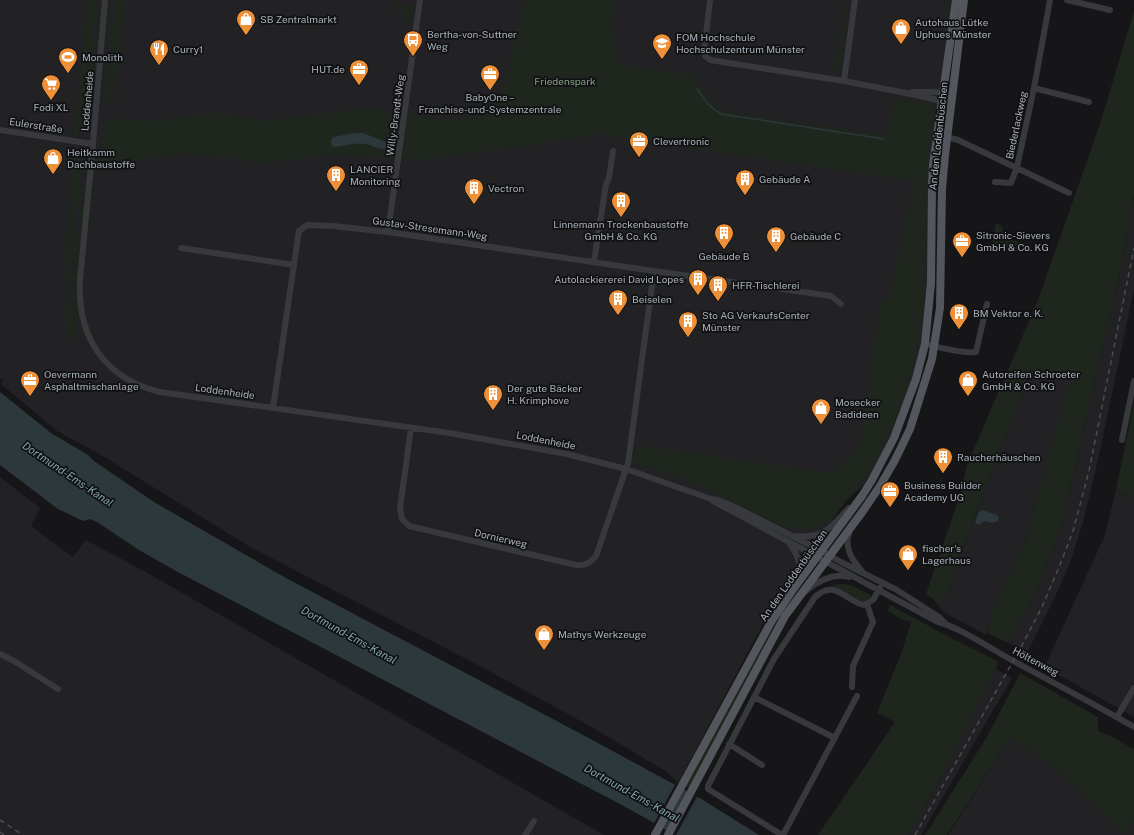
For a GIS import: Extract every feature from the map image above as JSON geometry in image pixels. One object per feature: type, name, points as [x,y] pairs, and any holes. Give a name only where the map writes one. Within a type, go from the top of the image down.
[{"type":"main road","name":"An den Loddenbüschen","points":[[656,833],[775,615],[862,496],[876,473],[894,438],[916,379],[925,344],[931,283],[932,185],[942,97],[956,0]]},
{"type":"main road","name":"An den Loddenbüschen","points":[[668,835],[694,789],[781,623],[880,486],[910,429],[935,346],[940,308],[942,189],[964,0]]},
{"type":"street","name":"Loddenheide","points":[[105,0],[79,298],[81,315],[91,342],[106,362],[124,377],[149,389],[172,394],[502,442],[567,454],[626,469],[730,505],[793,536],[828,559]]},
{"type":"street","name":"Willy-Brandt-Weg","points":[[388,232],[420,0]]},
{"type":"street","points":[[710,0],[704,52],[705,56],[710,60],[844,81],[906,93],[952,99]]},
{"type":"street","points":[[844,81],[855,0]]},
{"type":"street","name":"Biederlackweg","points":[[995,182],[1012,183],[1017,167],[1034,88],[1050,0]]},
{"type":"street","points":[[1067,0],[1110,10]]},
{"type":"street","name":"Biederlackweg","points":[[1034,88],[1089,102]]},
{"type":"street","name":"Eulerstraße","points":[[0,130],[93,144]]},
{"type":"street","name":"Biederlackweg","points":[[947,137],[958,140],[1017,167],[1069,193]]},
{"type":"street","points":[[594,262],[606,184],[609,178],[613,151]]},
{"type":"street","name":"Gustav-Stresemann-Weg","points":[[273,408],[299,231],[307,225],[327,225],[388,232],[831,296],[841,304]]},
{"type":"street","points":[[181,248],[294,265]]},
{"type":"street","points":[[626,469],[631,449],[654,271]]},
{"type":"street","points":[[925,344],[966,352],[976,352],[987,304]]},
{"type":"street","points":[[1122,440],[1134,381]]},
{"type":"street","name":"Dornierweg","points":[[411,428],[400,508],[402,519],[409,526],[576,565],[582,566],[587,564],[596,556],[626,469]]},
{"type":"street","points":[[793,536],[814,536],[827,531],[862,496]]},
{"type":"street","name":"Loddenheide","points":[[711,499],[716,504],[788,541],[819,554]]},
{"type":"street","name":"Höltenweg","points":[[851,528],[847,538],[848,547],[851,557],[864,573]]},
{"type":"street","points":[[788,541],[798,558],[800,566],[800,573],[794,588]]},
{"type":"street","name":"Höltenweg","points":[[828,559],[864,573],[883,583],[928,610],[946,624],[1134,727]]},
{"type":"street","name":"Höltenweg","points":[[828,559],[857,579],[938,622],[946,624]]},
{"type":"street","name":"Höltenweg","points":[[797,599],[809,588],[826,579],[842,576],[857,579]]},
{"type":"street","points":[[857,696],[783,835],[708,788],[776,655],[810,602],[818,594],[827,590],[834,590],[842,592],[859,604],[867,604],[873,600],[883,583]]},
{"type":"street","points":[[852,687],[853,666],[873,622],[867,604]]},
{"type":"street","points":[[0,654],[14,661],[58,689]]},
{"type":"street","points":[[1117,717],[1134,688]]},
{"type":"street","points":[[754,697],[835,738]]},
{"type":"street","points":[[730,744],[762,765]]},
{"type":"street","points":[[525,835],[534,821]]},
{"type":"shaded area","points":[[0,0],[953,0],[939,104],[928,301],[922,344],[913,378],[897,424],[869,480],[845,502],[767,617],[678,783],[667,772],[588,725],[480,666],[252,548],[101,455],[57,431],[1,384],[3,381],[0,378]]},
{"type":"shaded area","points":[[1134,197],[1134,289],[1098,460],[1084,519],[1070,563],[1028,651],[1008,643],[1038,588],[1062,524],[1120,272]]},
{"type":"shaded area","points":[[1033,367],[1072,375],[1025,541],[992,613],[993,616],[986,635],[945,613],[930,596],[938,601],[944,601],[985,489]]},
{"type":"shaded area","points":[[0,477],[40,508],[31,526],[73,557],[86,540],[144,571],[604,835],[0,835]]},
{"type":"shaded area","points":[[1116,489],[1134,500],[1134,717],[1046,668],[1045,666],[1105,535]]},
{"type":"shaded area","points":[[995,669],[1012,678],[921,835],[908,835],[937,785]]},
{"type":"shaded area","points":[[1011,737],[1054,768],[1126,834],[1134,820],[1134,835],[948,835]]},
{"type":"green space","points":[[85,0],[96,0],[93,54],[84,129],[76,134],[66,134],[72,131],[75,127],[82,50],[85,50],[86,35],[83,34]]},
{"type":"green space","points":[[99,0],[99,29],[91,111],[88,124],[94,68]]},
{"type":"green space","points":[[109,0],[111,0],[102,95]]},
{"type":"green space","points":[[115,0],[126,0],[112,104],[106,103]]},
{"type":"green space","name":"Friedenspark","points":[[525,0],[615,0],[611,26],[620,64],[693,75],[717,110],[887,136],[894,98],[931,105],[933,111],[927,159],[924,294],[918,341],[907,388],[890,433],[867,474],[835,514],[823,524],[807,529],[797,529],[777,523],[745,506],[704,488],[635,463],[636,448],[644,446],[828,473],[844,464],[855,451],[861,440],[881,299],[889,300],[914,181],[602,134],[429,160],[334,155],[266,163],[189,153],[100,166],[104,119],[164,121],[212,112],[265,121],[366,108],[451,121],[498,109]]},
{"type":"green space","points":[[392,3],[412,6],[410,24],[409,22],[403,22],[404,12],[390,10]]},
{"type":"green space","points":[[844,3],[850,5],[842,64],[834,73],[832,72],[836,48],[841,48],[842,40],[838,39],[839,33],[843,34],[846,12],[842,11]]},
{"type":"green space","points":[[1134,11],[1134,197],[1120,272],[1062,524],[1038,588],[1008,643],[987,633],[993,616],[991,613],[1025,541],[1071,375],[1033,367],[985,489],[944,601],[938,601],[926,594],[961,492],[967,465],[1038,300],[1100,124]]},
{"type":"green space","points":[[76,151],[82,156],[70,291],[71,306],[78,339],[74,342],[72,337],[68,338],[66,286],[71,199],[69,199],[69,197],[73,158],[75,158]]},
{"type":"green space","points":[[85,157],[87,168],[76,293],[78,313],[84,334],[83,338],[76,318],[73,293]]},
{"type":"green space","points":[[996,224],[1001,225],[1005,239],[1018,241],[1017,250],[991,247]]},
{"type":"green space","points":[[1134,403],[1134,500],[1116,489]]},
{"type":"green space","points":[[815,565],[777,621],[762,653],[690,789],[685,786],[759,650],[785,606]]},
{"type":"green space","points":[[838,584],[851,585],[871,595],[871,597],[864,602],[841,590],[826,588]]},
{"type":"green space","points":[[890,605],[999,662],[937,785],[908,835],[818,835],[895,722],[877,713],[901,654],[911,622],[901,619],[888,611]]},
{"type":"green space","points":[[1020,673],[1098,717],[1098,731],[1111,736],[1134,749],[1134,820],[1126,835],[1054,768],[1011,737],[947,835],[925,835],[987,737]]},
{"type":"water","points":[[363,133],[389,143],[385,149],[366,144],[333,147],[331,144],[333,137]]},
{"type":"water","name":"Dortmund-Ems-Kanal","points":[[0,392],[51,433],[88,455],[94,461],[154,502],[284,577],[703,800],[759,835],[674,835],[618,803],[176,571],[139,550],[97,522],[90,519],[83,521],[58,509],[0,465]]},
{"type":"water","points":[[982,510],[997,515],[999,518],[998,521],[993,523],[984,521],[979,525],[975,523],[979,512]]},
{"type":"pier","points":[[676,783],[685,788],[662,830],[653,825]]},
{"type":"pier","points":[[689,790],[698,795],[676,835],[670,835]]},
{"type":"waterway","points":[[697,89],[710,106],[721,114],[884,139]]},
{"type":"railway","points":[[915,835],[1042,607],[1073,531],[1089,471],[1134,248]]},
{"type":"railway","points":[[0,820],[23,835]]},
{"type":"railway","points":[[0,832],[4,835]]},
{"type":"place","name":"SB Zentralmarkt","points":[[246,36]]},
{"type":"place","name":"Autohaus Lütke Uphues Münster","points":[[901,45]]},
{"type":"place","name":"Bertha-von-Suttner Weg","points":[[413,57]]},
{"type":"place","name":"FOM Hochschule Hochschulzentrum Münster","points":[[662,60]]},
{"type":"place","name":"Curry1","points":[[159,66]]},
{"type":"place","name":"Monolith","points":[[68,74]]},
{"type":"place","name":"HUT.de","points":[[359,86]]},
{"type":"place","name":"BabyOne – Franchise-und-Systemzentrale","points":[[490,91]]},
{"type":"place","name":"Fodi XL","points":[[51,101]]},
{"type":"place","name":"Clevertronic","points":[[639,158]]},
{"type":"place","name":"Heitkamm Dachbaustoffe","points":[[53,175]]},
{"type":"place","name":"LANCIER Monitoring","points":[[336,192]]},
{"type":"place","name":"Gebäude A","points":[[745,196]]},
{"type":"place","name":"Vectron","points":[[474,205]]},
{"type":"place","name":"Linnemann Trockenbaustoffe GmbH & Co. KG","points":[[621,218]]},
{"type":"place","name":"Gebäude B","points":[[724,250]]},
{"type":"place","name":"Gebäude C","points":[[776,253]]},
{"type":"place","name":"Sitronic-Sievers GmbH & Co. KG","points":[[962,258]]},
{"type":"place","name":"Autolackiererei David Lopes","points":[[698,296]]},
{"type":"place","name":"HFR-Tischlerei","points":[[718,302]]},
{"type":"place","name":"Beiselen","points":[[618,316]]},
{"type":"place","name":"BM Vektor e. K.","points":[[959,330]]},
{"type":"place","name":"Sto AG VerkaufsCenter Münster","points":[[688,338]]},
{"type":"place","name":"Oevermann Asphaltmischanlage","points":[[30,397]]},
{"type":"place","name":"Autoreifen Schroeter GmbH & Co. KG","points":[[968,397]]},
{"type":"place","name":"Der gute Bäcker H. Krimphove","points":[[493,411]]},
{"type":"place","name":"Mosecker Badideen","points":[[821,425]]},
{"type":"place","name":"Raucherhäuschen","points":[[943,474]]},
{"type":"place","name":"Business Builder Academy UG","points":[[890,508]]},
{"type":"place","name":"fischer's Lagerhaus","points":[[908,571]]},
{"type":"place","name":"Mathys Werkzeuge","points":[[544,651]]}]
